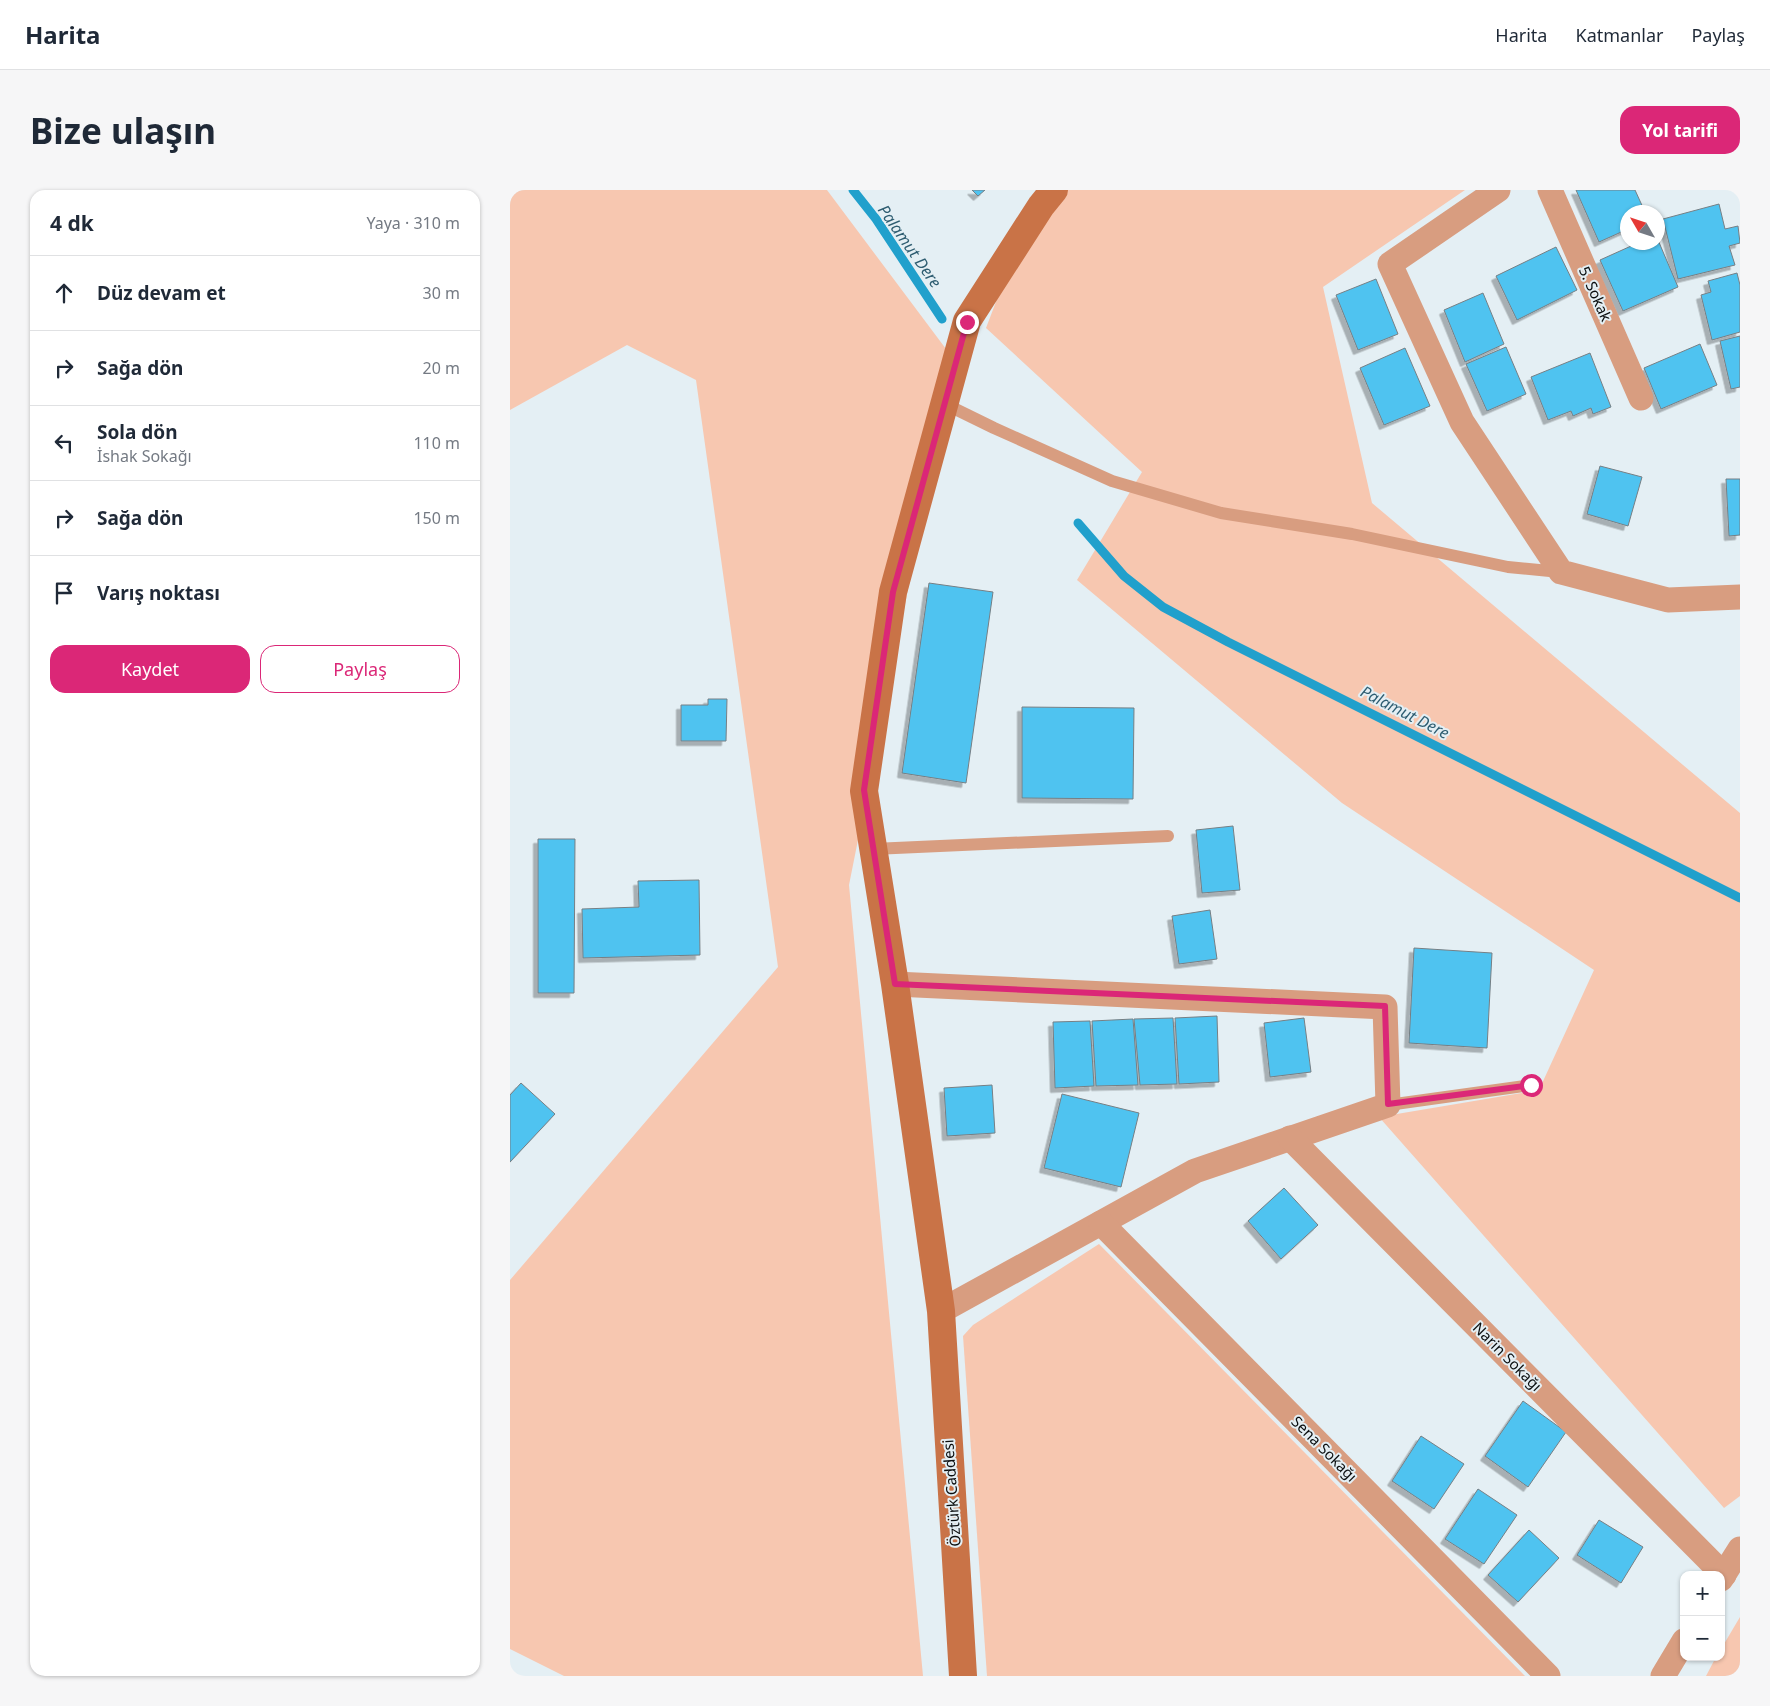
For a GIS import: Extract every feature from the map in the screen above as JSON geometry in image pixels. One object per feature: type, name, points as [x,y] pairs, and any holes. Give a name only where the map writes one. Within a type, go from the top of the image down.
[{"type":"street","name":"Öztürk Caddesi","points":[[963,1676],[941,1311],[895,984],[864,790],[893,592],[967,322],[1041,206],[1054,190]]},
{"type":"street","points":[[1498,190],[1390,264],[1462,422],[1561,572],[1668,600],[1740,597]]},
{"type":"street","name":"5. Sokak","points":[[1550,190],[1641,398]]},
{"type":"street","points":[[895,984],[1385,1006],[1388,1104],[1195,1171],[941,1311]]},
{"type":"street","name":"Narin Sokağı","points":[[1290,1138],[1717,1571]]},
{"type":"street","name":"Sena Sokağı","points":[[1101,1223],[1548,1676]]},
{"type":"street","points":[[1725,1574],[1740,1548]]},
{"type":"street","points":[[1663,1676],[1680,1648]]},
{"type":"lane","points":[[945,404],[1112,481],[1221,513],[1352,534],[1508,567],[1561,572]]},
{"type":"lane","points":[[874,849],[1168,836]]},
{"type":"lane","points":[[1388,1104],[1531,1085]]},
{"type":"shaded area","points":[[510,190],[827,190],[949,353],[945,404],[849,885],[923,1676],[564,1676],[510,1649],[510,1280],[778,967],[696,380],[627,345],[510,410]]},
{"type":"shaded area","points":[[1063,190],[1465,190],[1323,287],[1372,503],[1740,813],[1740,1496],[1724,1508],[1379,1117],[1539,1090],[1594,970],[1342,803],[1077,580],[1142,472],[986,328],[1023,231]]},
{"type":"shaded area","points":[[1099,1244],[1525,1676],[987,1676],[963,1336],[973,1325]]},
{"type":"shaded area","points":[[1740,1617],[1740,1676],[1706,1676],[1714,1661],[1725,1661],[1725,1642]]},
{"type":"building","points":[[972,190],[985,190],[978,196]]},
{"type":"building","points":[[1576,190],[1635,190],[1642,205],[1620,205],[1620,233],[1599,242]]},
{"type":"building","points":[[1719,204],[1725,229],[1738,226],[1740,243],[1729,246],[1735,265],[1678,279],[1665,227],[1665,218]]},
{"type":"building","points":[[1556,247],[1577,290],[1517,320],[1496,276]]},
{"type":"building","points":[[1622,250],[1662,250],[1678,287],[1623,311],[1600,260]]},
{"type":"building","points":[[1737,273],[1740,285],[1740,332],[1712,340],[1701,295],[1711,292],[1708,281]]},
{"type":"building","points":[[1376,279],[1398,334],[1358,350],[1336,295]]},
{"type":"building","points":[[1483,293],[1504,344],[1465,362],[1444,310]]},
{"type":"building","points":[[1740,336],[1740,387],[1731,389],[1720,341]]},
{"type":"building","points":[[1700,344],[1717,385],[1661,409],[1644,368]]},
{"type":"building","points":[[1506,347],[1526,394],[1487,411],[1466,364]]},
{"type":"building","points":[[1405,348],[1430,406],[1384,425],[1360,368]]},
{"type":"building","points":[[1590,353],[1611,407],[1593,414],[1591,408],[1573,416],[1571,411],[1548,420],[1531,377]]},
{"type":"building","points":[[1600,466],[1642,477],[1628,526],[1587,514]]},
{"type":"building","points":[[1726,479],[1740,479],[1740,535],[1729,536]]},
{"type":"building","points":[[929,583],[993,592],[966,783],[902,773]]},
{"type":"building","points":[[708,699],[727,699],[726,741],[681,741],[681,705],[708,705]]},
{"type":"building","points":[[1022,707],[1134,708],[1133,799],[1022,798]]},
{"type":"building","points":[[1233,826],[1240,890],[1202,893],[1196,830]]},
{"type":"building","points":[[538,839],[575,839],[574,993],[538,993]]},
{"type":"building","points":[[699,880],[700,955],[583,958],[582,909],[639,907],[638,881]]},
{"type":"building","points":[[1210,910],[1217,959],[1179,964],[1172,916]]},
{"type":"building","points":[[1414,948],[1492,953],[1487,1048],[1409,1043]]},
{"type":"building","points":[[1217,1016],[1219,1082],[1179,1084],[1175,1018]]},
{"type":"building","points":[[1173,1018],[1177,1084],[1140,1085],[1134,1019]]},
{"type":"building","points":[[1304,1018],[1311,1072],[1270,1077],[1264,1023]]},
{"type":"building","points":[[1133,1019],[1138,1085],[1096,1086],[1092,1021]]},
{"type":"building","points":[[1090,1021],[1094,1086],[1055,1088],[1053,1022]]},
{"type":"building","points":[[521,1083],[555,1114],[510,1162],[510,1095]]},
{"type":"building","points":[[992,1085],[995,1133],[947,1136],[944,1088]]},
{"type":"building","points":[[1062,1094],[1139,1113],[1121,1187],[1044,1168]]},
{"type":"building","points":[[1284,1188],[1318,1225],[1281,1259],[1248,1221]]},
{"type":"building","points":[[1523,1401],[1566,1432],[1528,1487],[1485,1456]]},
{"type":"building","points":[[1421,1436],[1464,1464],[1434,1509],[1392,1481]]},
{"type":"building","points":[[1478,1489],[1517,1515],[1484,1564],[1445,1539]]},
{"type":"building","points":[[1599,1520],[1643,1547],[1621,1583],[1577,1555]]},
{"type":"building","points":[[1529,1530],[1559,1558],[1518,1602],[1488,1575]]},
{"type":"waterway","name":"Palamut Dere","points":[[853,190],[876,219],[942,319]]},
{"type":"waterway","name":"Palamut Dere","points":[[1078,523],[1124,576],[1163,607],[1228,642],[1740,898]]},
{"type":"route","points":[[967,322],[893,592],[864,790],[895,984],[1385,1006],[1388,1104],[1531,1085]]}]
